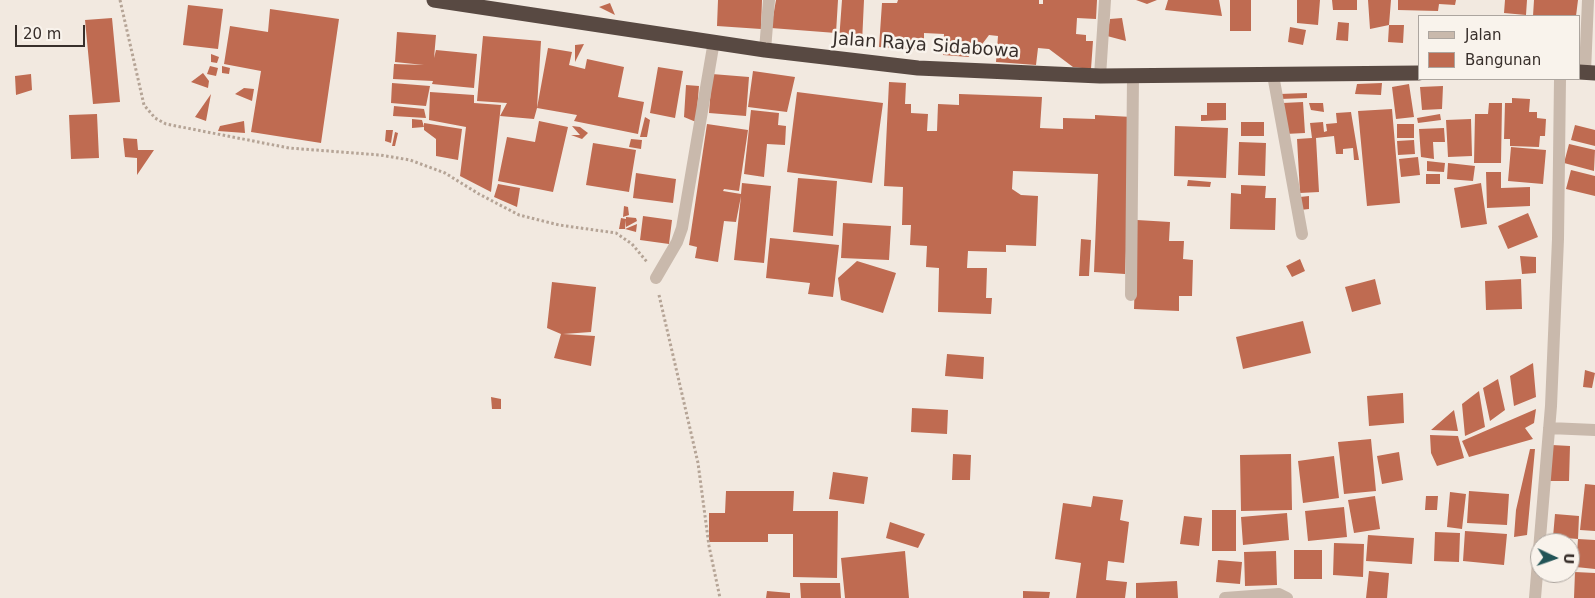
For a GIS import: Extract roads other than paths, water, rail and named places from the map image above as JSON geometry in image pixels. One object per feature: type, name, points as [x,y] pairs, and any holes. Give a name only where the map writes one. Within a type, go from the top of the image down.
[{"type":"highway","name":"Jalan Raya Sidabowa","points":[[434,0],[488,4],[765,50],[918,68],[1100,76],[1418,73]]},
{"type":"street","points":[[765,50],[769,0]]},
{"type":"street","points":[[1100,76],[1105,0]]},
{"type":"street","points":[[1586,72],[1588,0]]},
{"type":"street","points":[[656,278],[678,242],[682,228],[714,42]]},
{"type":"street","points":[[1272,75],[1302,234]]},
{"type":"street","points":[[1131,295],[1133,76]]},
{"type":"street","points":[[1535,598],[1548,428],[1558,239],[1560,80]]},
{"type":"street","points":[[1548,428],[1595,430]]},
{"type":"street","points":[[1225,598],[1279,594],[1287,598]]}]
